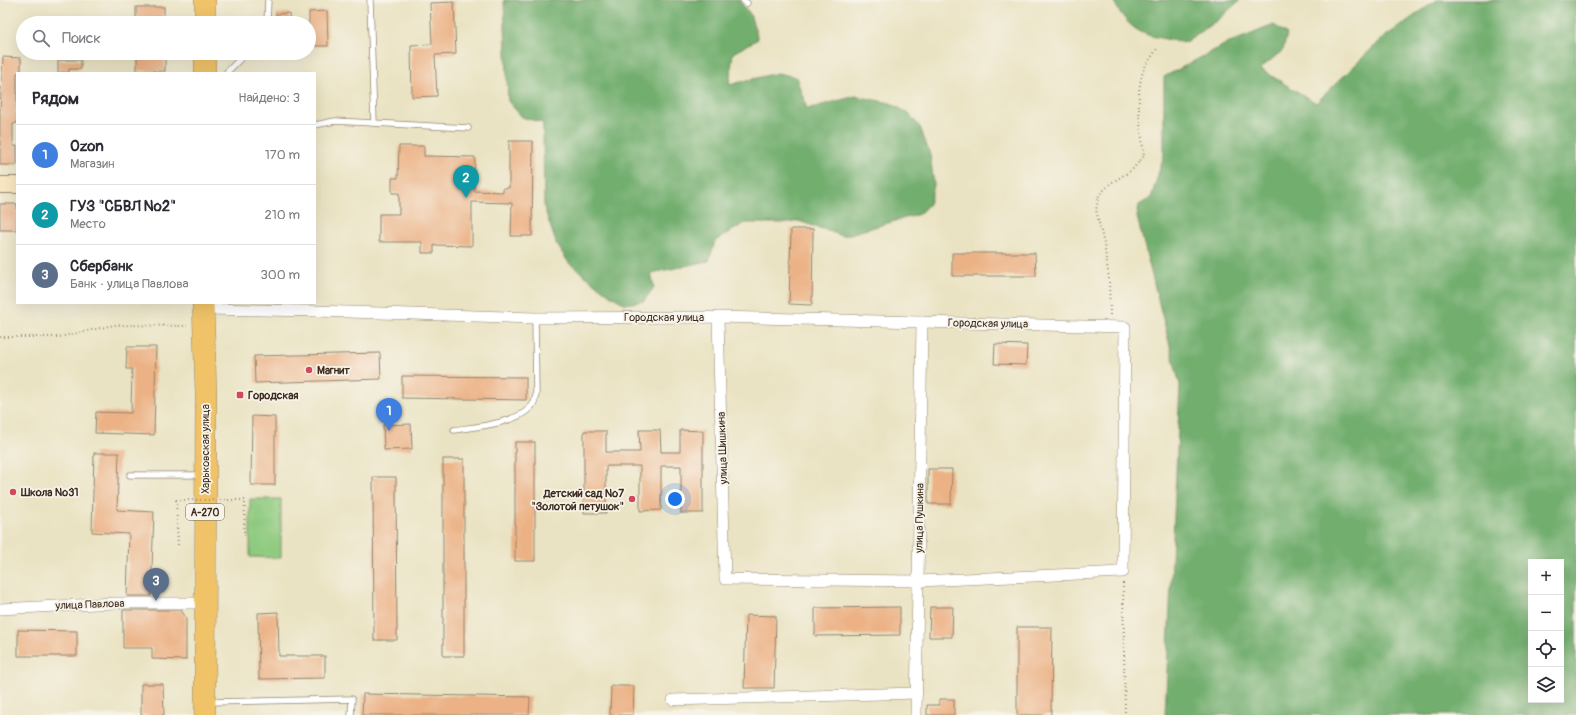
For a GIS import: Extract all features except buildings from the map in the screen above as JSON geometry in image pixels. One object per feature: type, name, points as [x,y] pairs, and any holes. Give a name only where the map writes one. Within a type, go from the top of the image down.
[{"type":"highway","points":[[205,0],[205,16]]},
{"type":"highway","points":[[205,60],[205,72]]},
{"type":"highway","name":"Харьковская улица","points":[[203,313],[206,394],[205,708]]},
{"type":"street","points":[[0,185],[16,185]]},
{"type":"street","name":"Городская улица","points":[[203,313],[314,307],[535,318],[718,317],[1125,327],[1123,572]]},
{"type":"street","name":"улица Шишкина","points":[[718,317],[725,579],[918,581]]},
{"type":"street","name":"улица Пушкина","points":[[916,715],[922,322]]},
{"type":"street","points":[[918,581],[1123,572]]},
{"type":"street","name":"улица Павлова","points":[[0,609],[115,603],[205,603]]},
{"type":"street","points":[[672,700],[917,693]]},
{"type":"lane","points":[[267,16],[268,0]]},
{"type":"lane","points":[[370,0],[374,123]]},
{"type":"lane","points":[[227,72],[239,60]]},
{"type":"lane","points":[[316,125],[335,121],[468,128]]},
{"type":"lane","points":[[454,430],[489,425],[517,416],[533,405],[536,395],[535,318]]},
{"type":"lane","points":[[130,475],[205,475]]},
{"type":"lane","points":[[205,708],[352,699],[351,715]]},
{"type":"path","points":[[1110,326],[1109,278],[1104,244],[1096,210],[1099,195],[1112,183],[1132,170],[1144,156],[1139,101],[1141,80],[1145,67],[1158,47]]},
{"type":"path","points":[[0,337],[59,338],[114,325],[203,313]]},
{"type":"path","points":[[178,545],[176,500],[245,500],[244,536]]},
{"type":"path","points":[[1123,572],[1126,715]]},
{"type":"green space","points":[[504,0],[739,0],[750,14],[758,39],[733,53],[729,85],[777,73],[796,77],[807,109],[856,96],[890,103],[908,113],[920,127],[930,155],[934,185],[929,204],[919,214],[843,236],[799,221],[789,223],[745,223],[715,241],[709,261],[651,273],[654,287],[644,301],[625,304],[610,295],[569,263],[556,243],[544,207],[543,123],[522,117],[508,101]]},
{"type":"green space","points":[[1113,0],[1240,0],[1219,19],[1185,42],[1142,33],[1127,21]]},
{"type":"green space","points":[[1437,0],[1576,0],[1576,715],[1165,715],[1180,385],[1137,217],[1139,205],[1151,198],[1164,155],[1164,77],[1226,44],[1274,25],[1287,34],[1283,50],[1260,69],[1316,103],[1383,38]]},
{"type":"green space","points":[[250,499],[281,499],[281,558],[250,557]]},
{"type":"place","name":"ГУЗ \"СБВЛ №2\"","points":[[466,198]]},
{"type":"place","name":"Магнит","points":[[309,370]]},
{"type":"place","name":"Городская","points":[[240,395]]},
{"type":"place","name":"Ozon","points":[[389,431]]},
{"type":"place","name":"Школа №31","points":[[13,492]]},
{"type":"place","name":"Детский сад №7 \"Золотой петушок\"","points":[[632,499]]},
{"type":"place","name":"Сбербанк","points":[[156,601]]}]
